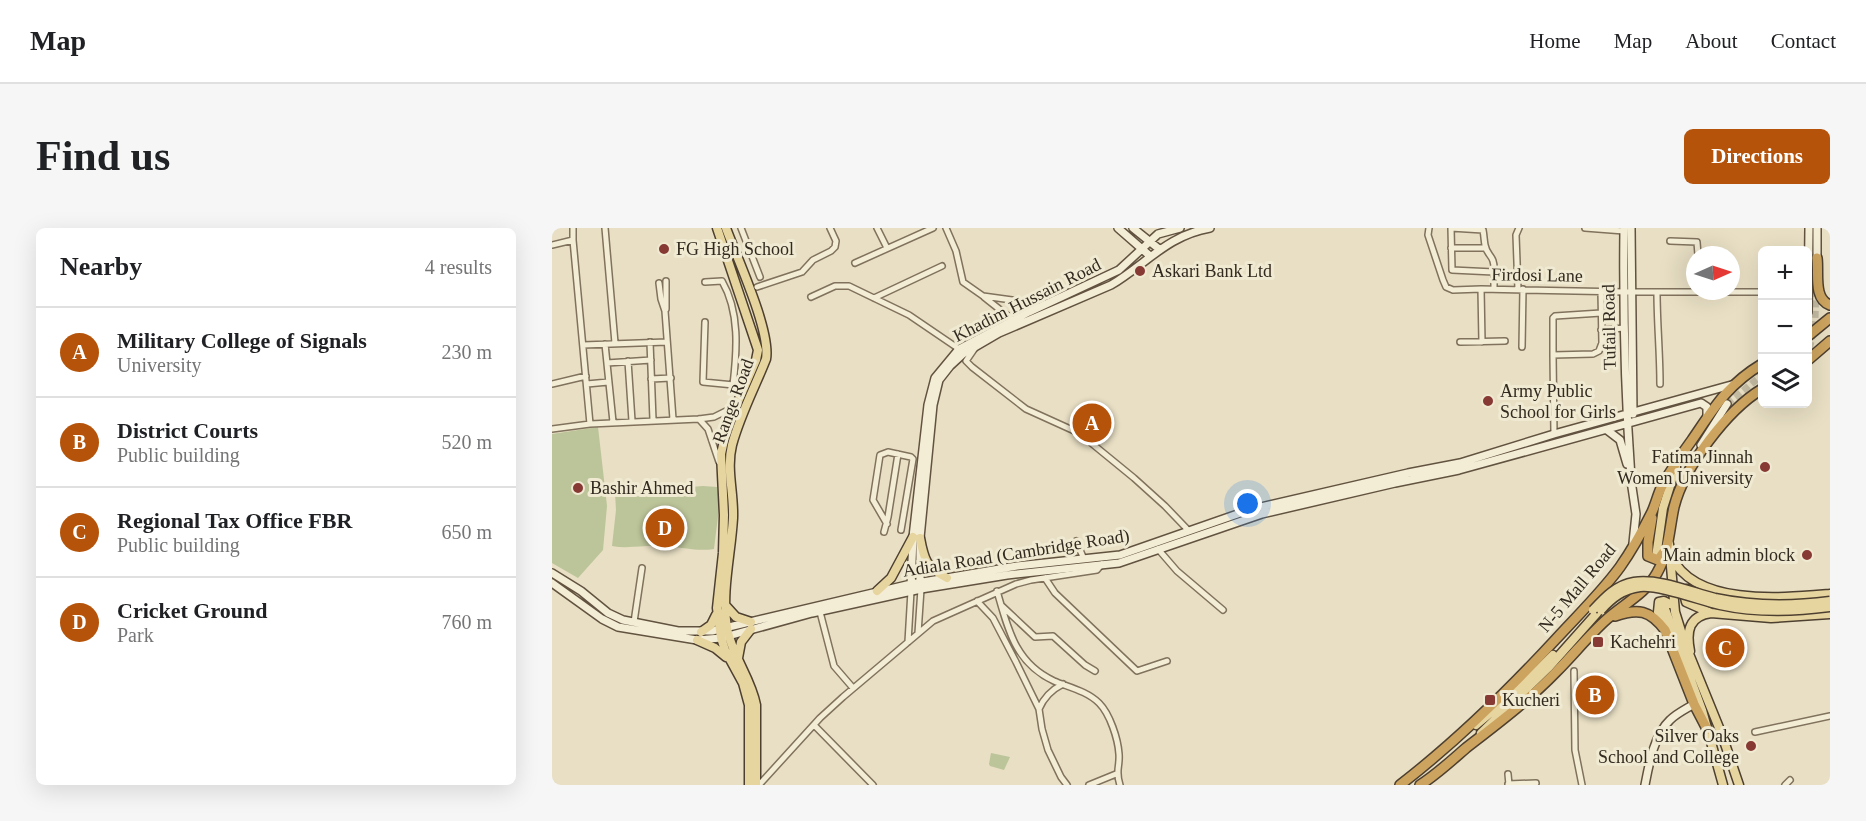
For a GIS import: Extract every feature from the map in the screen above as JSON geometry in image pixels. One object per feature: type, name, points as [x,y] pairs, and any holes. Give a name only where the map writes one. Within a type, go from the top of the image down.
[{"type":"highway","points":[[1817,258],[1819,295],[1823,303],[1830,305]]},
{"type":"highway","points":[[1812,333],[1830,318]]},
{"type":"highway","points":[[1812,357],[1830,341]]},
{"type":"highway","name":"N-5 Mall Road","points":[[1400,785],[1461,735],[1532,665],[1607,582],[1631,549],[1653,510],[1661,488],[1707,416],[1735,384],[1758,367]]},
{"type":"highway","points":[[1420,785],[1515,710],[1556,672],[1608,618],[1650,583],[1657,573],[1669,543],[1674,508],[1679,490],[1687,475],[1730,414],[1758,392]]},
{"type":"highway","points":[[1653,510],[1648,556],[1654,560],[1660,559],[1669,543]]},
{"type":"highway","points":[[1608,618],[1637,610],[1653,617],[1665,630],[1694,704],[1707,729]]},
{"type":"main road","points":[[717,228],[756,342],[756,360],[723,440],[721,470],[724,515],[721,607],[711,625],[699,636],[734,660],[752,686],[756,705],[758,785]]},
{"type":"main road","name":"Range Road","points":[[726,228],[756,307],[768,350],[737,432],[731,451],[729,469],[733,515],[721,607],[724,632],[734,660]]},
{"type":"main road","points":[[1133,228],[1159,249]]},
{"type":"main road","name":"Khadim Hussain Road","points":[[911,588],[929,393],[939,370],[959,349],[1012,320],[1119,270],[1150,242],[1156,231],[1180,228]]},
{"type":"main road","name":"Khadim Hussain Road","points":[[920,586],[916,538],[935,393],[939,380],[950,366],[980,343],[1111,285],[1127,276],[1159,249],[1180,237],[1210,228]]},
{"type":"main road","points":[[1809,228],[1809,246]]},
{"type":"main road","points":[[1817,228],[1817,258]]},
{"type":"main road","points":[[1120,229],[1150,256]]},
{"type":"main road","name":"Tufail Road","points":[[1627,229],[1631,478]]},
{"type":"main road","name":"Tufail Road","points":[[1627,292],[1624,328],[1630,413]]},
{"type":"main road","name":"Adiala Road (Cambridge Road)","points":[[552,583],[602,619],[618,627],[699,636],[724,632],[820,612],[947,578],[1017,566],[1120,555],[1252,509],[1460,463],[1554,434],[1735,384]]},
{"type":"main road","name":"Adiala Road (Cambridge Road)","points":[[920,586],[1119,563],[1262,514],[1459,470],[1701,403],[1707,407],[1707,416]]},
{"type":"main road","points":[[1687,475],[1699,449],[1727,404]]},
{"type":"main road","points":[[1607,430],[1620,440],[1631,478],[1636,514],[1631,549]]},
{"type":"main road","points":[[1656,557],[1663,508],[1682,454]]},
{"type":"main road","points":[[916,538],[929,567],[947,578]]},
{"type":"main road","points":[[877,591],[891,579],[916,538]]},
{"type":"main road","points":[[1669,543],[1671,555],[1679,570],[1691,579],[1713,589]]},
{"type":"main road","points":[[1669,543],[1676,612],[1685,644],[1701,681]]},
{"type":"main road","name":"Adiala Road (Cambridge Road)","points":[[552,573],[581,591],[608,613],[634,622],[699,636]]},
{"type":"main road","points":[[1461,735],[1519,689],[1616,588],[1637,581],[1661,583],[1738,602],[1782,604],[1830,601]]},
{"type":"main road","name":"Adiala Road (Cambridge Road)","points":[[751,626],[877,591],[911,588]]},
{"type":"main road","points":[[1467,748],[1548,668],[1595,611],[1615,596],[1632,588],[1661,589],[1722,606],[1754,610],[1830,607]]},
{"type":"main road","points":[[1830,594],[1762,597],[1713,589],[1689,588],[1684,593],[1686,602],[1711,613],[1771,618],[1830,614]]},
{"type":"main road","points":[[1665,630],[1658,612],[1659,602],[1668,602],[1676,612]]},
{"type":"main road","points":[[1664,606],[1707,729],[1723,785]]},
{"type":"main road","points":[[721,607],[751,626],[734,660],[749,705],[749,785]]},
{"type":"main road","points":[[1711,613],[1695,618],[1690,630],[1689,648],[1739,785]]},
{"type":"main road","points":[[1646,785],[1659,736],[1669,721],[1694,704]]},
{"type":"main road","points":[[1722,735],[1733,785]]},
{"type":"street","points":[[573,228],[590,424]]},
{"type":"street","points":[[605,228],[615,343]]},
{"type":"street","points":[[741,228],[760,278]]},
{"type":"street","points":[[757,287],[802,272],[813,260],[831,251],[836,241],[830,228]]},
{"type":"street","points":[[877,228],[887,248]]},
{"type":"street","points":[[855,263],[933,228]]},
{"type":"street","points":[[946,228],[956,251],[963,282],[1012,320]]},
{"type":"street","name":"Firdosi Lane","points":[[1429,228],[1428,235],[1446,287],[1454,290],[1686,291]]},
{"type":"street","points":[[1494,272],[1455,272],[1452,270],[1451,228],[1483,230],[1485,248],[1495,262],[1494,289]]},
{"type":"street","points":[[1520,228],[1516,235],[1522,347]]},
{"type":"street","points":[[1585,228],[1627,229]]},
{"type":"street","points":[[552,245],[573,240]]},
{"type":"street","points":[[1670,241],[1697,242],[1697,246]]},
{"type":"street","points":[[1451,248],[1485,248]]},
{"type":"street","points":[[874,298],[942,266]]},
{"type":"street","points":[[666,281],[665,311],[673,419]]},
{"type":"street","points":[[705,282],[722,281],[731,304],[736,332],[733,385]]},
{"type":"street","points":[[659,283],[665,311]]},
{"type":"street","points":[[811,297],[841,285],[849,286],[909,315],[959,349]]},
{"type":"street","points":[[1481,289],[1482,342]]},
{"type":"street","points":[[1553,355],[1593,354],[1599,351],[1602,343],[1601,292]]},
{"type":"street","points":[[1657,292],[1656,329],[1660,346],[1660,384]]},
{"type":"street","name":"Firdosi Lane","points":[[1740,292],[1758,292]]},
{"type":"street","points":[[982,296],[1012,300],[1029,312]]},
{"type":"street","points":[[1554,434],[1553,318],[1601,313]]},
{"type":"street","points":[[705,322],[703,382],[744,386]]},
{"type":"street","points":[[1601,330],[1624,328]]},
{"type":"street","points":[[1460,342],[1505,341]]},
{"type":"street","points":[[650,342],[653,420]]},
{"type":"street","points":[[584,345],[668,342]]},
{"type":"street","points":[[950,366],[966,361],[980,343]]},
{"type":"street","points":[[605,344],[612,422]]},
{"type":"street","points":[[607,363],[651,360]]},
{"type":"street","points":[[628,361],[632,421]]},
{"type":"street","points":[[966,361],[1026,409],[1079,433],[1142,485],[1189,531]]},
{"type":"street","points":[[552,376],[554,383],[586,376]]},
{"type":"street","points":[[651,379],[671,378]]},
{"type":"street","points":[[587,384],[608,382]]},
{"type":"street","points":[[552,429],[612,422],[699,419],[714,417],[737,405]]},
{"type":"street","points":[[699,419],[708,429],[721,470]]},
{"type":"street","points":[[887,524],[873,496],[880,455],[885,452],[913,459],[901,530]]},
{"type":"street","points":[[884,532],[898,454]]},
{"type":"street","points":[[894,480],[909,483]]},
{"type":"street","points":[[890,505],[905,507]]},
{"type":"street","points":[[1076,542],[1084,559]]},
{"type":"street","points":[[1158,549],[1177,571],[1223,610]]},
{"type":"street","points":[[758,785],[814,725],[853,688],[933,621],[1016,584],[1097,570],[1102,564]]},
{"type":"street","points":[[634,622],[642,568]]},
{"type":"street","points":[[1045,578],[1055,593],[1137,671],[1167,661]]},
{"type":"street","name":"Khadim Hussain Road","points":[[918,633],[920,586]]},
{"type":"street","name":"Khadim Hussain Road","points":[[908,642],[911,588]]},
{"type":"street","points":[[997,591],[1016,654],[1039,709],[1048,750],[1067,785]]},
{"type":"street","points":[[977,601],[993,618],[1016,654],[1028,665],[1051,680],[1082,692],[1099,703],[1107,715],[1117,742],[1119,755],[1116,774],[1120,785]]},
{"type":"street","points":[[1001,604],[1035,637],[1053,636],[1095,671]]},
{"type":"street","points":[[820,612],[834,666],[853,688]]},
{"type":"street","points":[[1574,671],[1575,750],[1582,785]]},
{"type":"street","points":[[1039,709],[1042,701],[1050,692],[1063,684]]},
{"type":"street","points":[[1663,714],[1669,721]]},
{"type":"street","points":[[1755,732],[1830,716]]},
{"type":"street","points":[[814,725],[873,785]]},
{"type":"street","points":[[1089,785],[1116,774]]},
{"type":"street","points":[[1508,774],[1509,784],[1536,783]]},
{"type":"street","points":[[1103,780],[1108,785]]},
{"type":"street","points":[[1785,785],[1790,780]]},
{"type":"green space","name":"Bashir Ahmed","points":[[598,427],[607,506],[603,550],[578,578],[552,563],[552,434]]},
{"type":"green space","points":[[703,486],[717,487],[720,500],[714,549],[612,546],[616,510],[615,493]]},
{"type":"green space","points":[[991,753],[1010,757],[1004,770],[990,766]]},
{"type":"tunnel","points":[[1812,336],[1816,287]]},
{"type":"tunnel","points":[[1727,404],[1758,378]]},
{"type":"place","name":"FG High School","points":[[664,249]]},
{"type":"place","name":"Askari Bank Ltd","points":[[1140,271]]},
{"type":"place","name":"Army Public School for Girls","points":[[1488,401]]},
{"type":"place","name":"Military College of Signals","points":[[1092,423]]},
{"type":"place","name":"Fatima Jinnah Women University","points":[[1765,467]]},
{"type":"place","name":"Bashir Ahmed","points":[[578,488]]},
{"type":"place","name":"Cricket Ground","points":[[665,528]]},
{"type":"place","name":"Main admin block","points":[[1807,555]]},
{"type":"place","name":"Kachehri","points":[[1598,642]]},
{"type":"place","name":"Regional Tax Office FBR","points":[[1725,648]]},
{"type":"place","name":"District Courts","points":[[1595,695]]},
{"type":"place","name":"Kucheri","points":[[1490,700]]},
{"type":"place","name":"Silver Oaks School and College","points":[[1751,746]]}]
